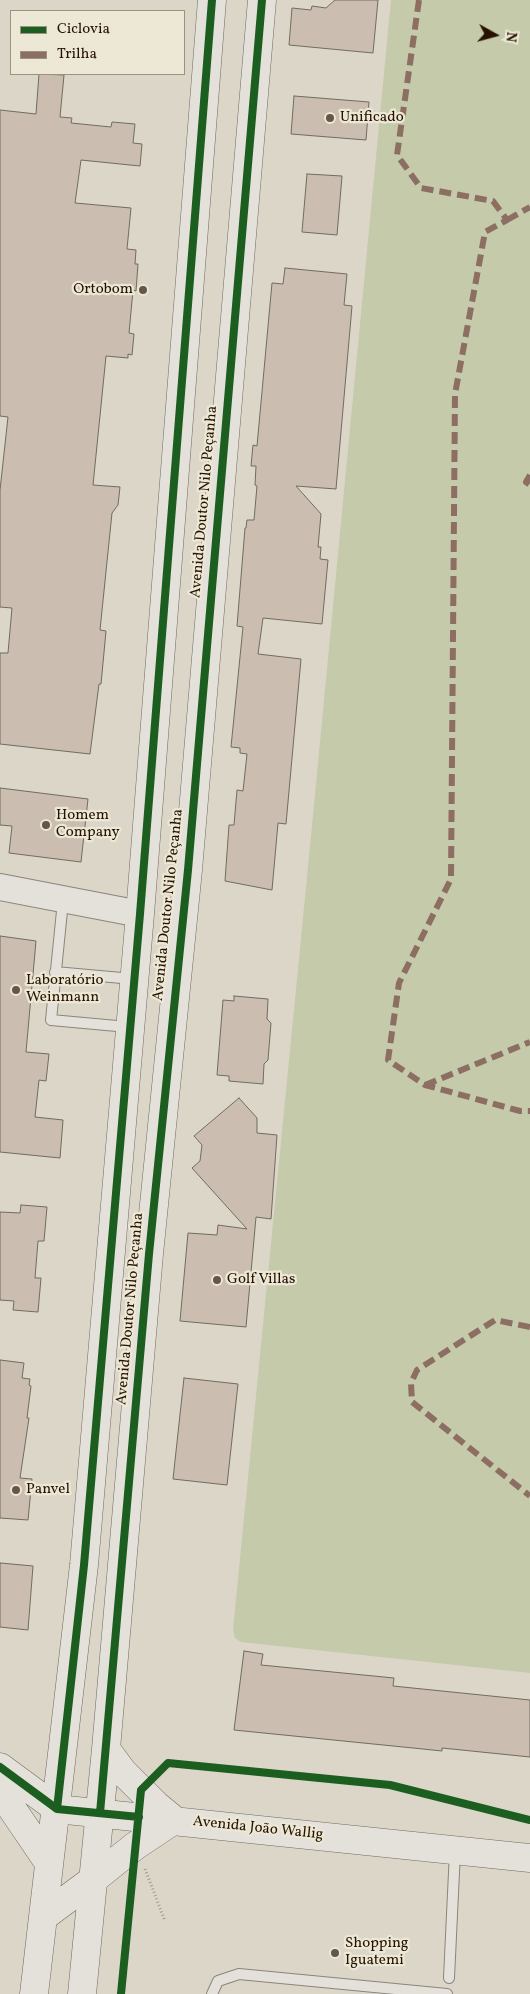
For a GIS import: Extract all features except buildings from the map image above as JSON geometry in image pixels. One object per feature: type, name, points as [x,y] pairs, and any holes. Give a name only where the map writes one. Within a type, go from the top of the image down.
[{"type":"main road","name":"Avenida Doutor Nilo Peçanha","points":[[34,1994],[84,1565],[140,914],[212,0]]},
{"type":"main road","name":"Avenida Doutor Nilo Peçanha","points":[[82,1994],[106,1749],[149,1254],[190,840],[262,0]]},
{"type":"main road","points":[[140,914],[163,944],[175,981]]},
{"type":"main road","points":[[43,1917],[135,1846],[174,1820],[156,1806],[123,1772],[106,1749]]},
{"type":"main road","points":[[0,1775],[60,1774]]},
{"type":"main road","points":[[0,1775],[56,1809]]},
{"type":"main road","points":[[0,1775],[49,1862]]},
{"type":"main road","name":"Avenida João Wallig","points":[[56,1809],[530,1858]]},
{"type":"street","points":[[0,887],[140,914]]},
{"type":"lane","points":[[64,899],[51,1020],[129,1027]]},
{"type":"lane","points":[[55,972],[134,979]]},
{"type":"lane","points":[[449,1978],[456,1850]]},
{"type":"lane","points":[[212,1994],[218,1981],[239,1974],[447,1994]]},
{"type":"path","points":[[135,1846],[165,1921]]},
{"type":"green space","points":[[391,0],[530,0],[530,1673],[241,1642],[235,1638],[233,1630]]},
{"type":"marked path","points":[[419,0],[397,155],[421,188],[493,201],[507,220],[485,232],[455,394],[451,879],[399,983],[388,1060],[425,1085],[520,1111],[530,1111]]},
{"type":"marked path","points":[[507,220],[530,207]]},
{"type":"marked path","points":[[530,475],[526,482],[530,485]]},
{"type":"marked path","points":[[425,1085],[530,1042]]},
{"type":"marked path","points":[[530,1327],[495,1320],[417,1370],[411,1383],[412,1402],[530,1496]]},
{"type":"cycle path","points":[[57,1809],[84,1565],[140,914],[212,0]]},
{"type":"cycle path","points":[[100,1813],[149,1254],[188,870],[262,0]]},
{"type":"cycle path","points":[[121,1994],[141,1790],[168,1763],[390,1785],[530,1820]]},
{"type":"cycle path","points":[[0,1767],[57,1809],[139,1817]]},
{"type":"place","name":"Unificado","points":[[330,118]]},
{"type":"place","name":"Ortobom","points":[[143,290]]},
{"type":"place","name":"Homem Company","points":[[46,825]]},
{"type":"place","name":"Laboratório Weinmann","points":[[16,990]]},
{"type":"place","name":"Golf Villas","points":[[217,1280]]},
{"type":"place","name":"Panvel","points":[[16,1490]]},
{"type":"place","name":"Shopping Iguatemi","points":[[335,1953]]}]
